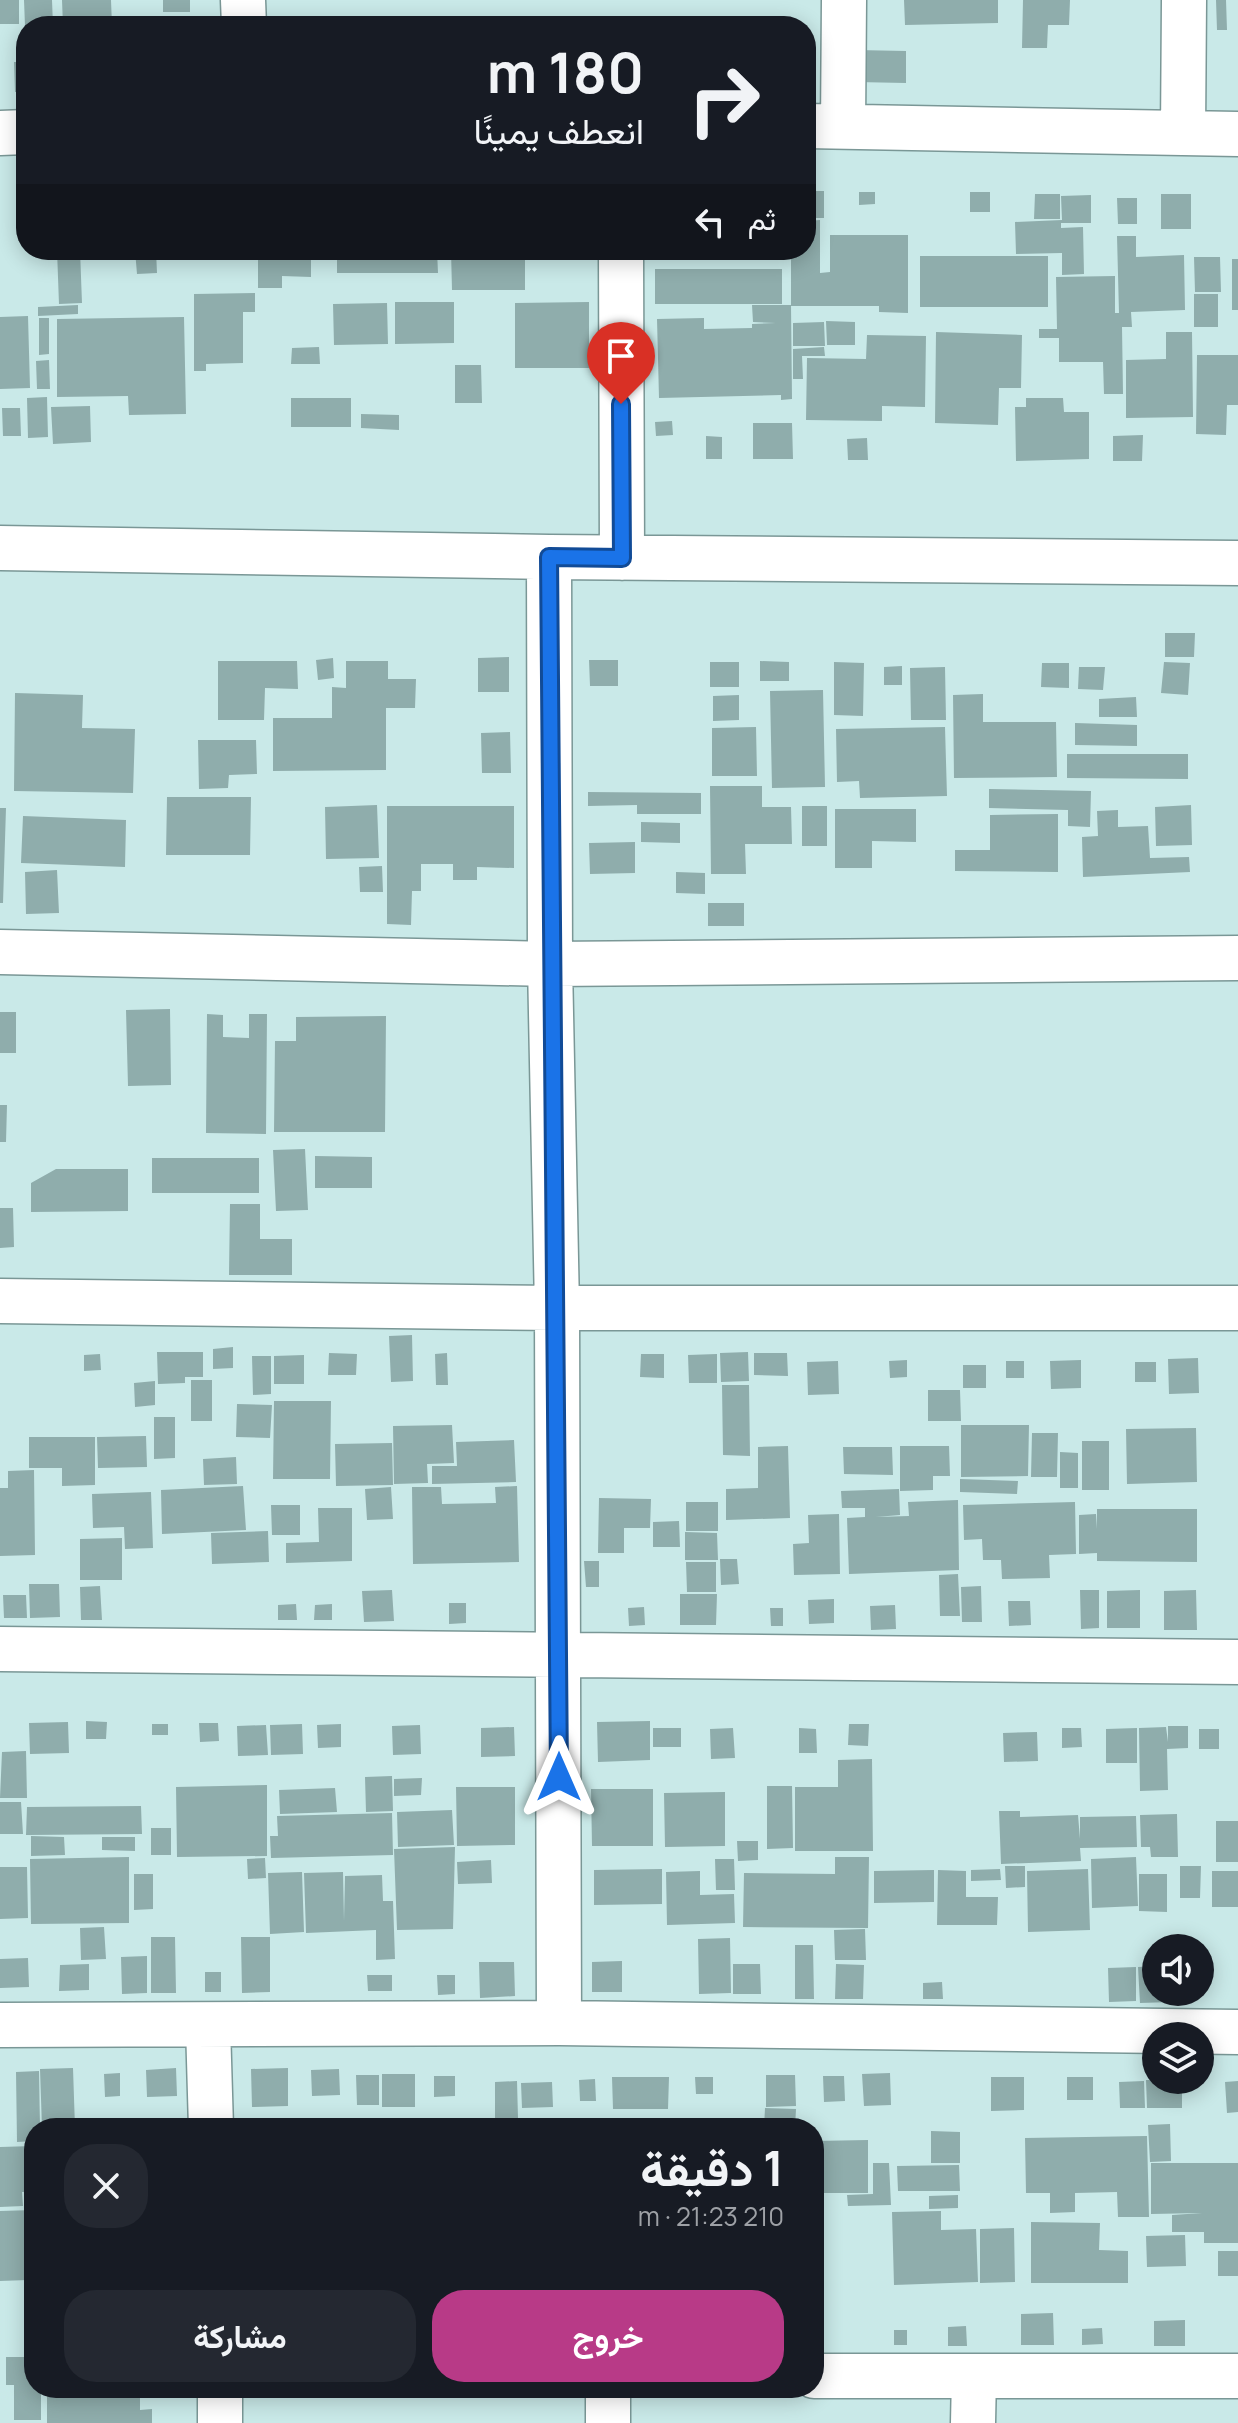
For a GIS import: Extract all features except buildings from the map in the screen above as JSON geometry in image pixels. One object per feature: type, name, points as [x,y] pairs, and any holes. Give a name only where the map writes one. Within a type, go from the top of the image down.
[{"type":"street","points":[[844,0],[824,126],[1238,134]]},
{"type":"street","points":[[1183,133],[1184,0]]},
{"type":"street","points":[[621,260],[622,558]]},
{"type":"street","points":[[0,548],[622,558],[1238,563]]},
{"type":"street","points":[[549,557],[550,964],[557,1308],[559,2023]]},
{"type":"street","points":[[0,952],[550,964],[1238,958]]},
{"type":"street","points":[[0,1301],[557,1308],[1238,1308]]},
{"type":"street","points":[[0,1649],[1238,1662]]},
{"type":"street","points":[[0,2025],[559,2023],[1238,2032]]},
{"type":"street","points":[[208,2026],[211,2118]]},
{"type":"street","points":[[824,2376],[1238,2376]]},
{"type":"street","points":[[973,2423],[974,2376]]},
{"type":"street","points":[[220,2398],[220,2423]]},
{"type":"street","points":[[608,2398],[608,2423]]},
{"type":"route","points":[[559,1777],[549,557],[622,558],[621,404]]}]
